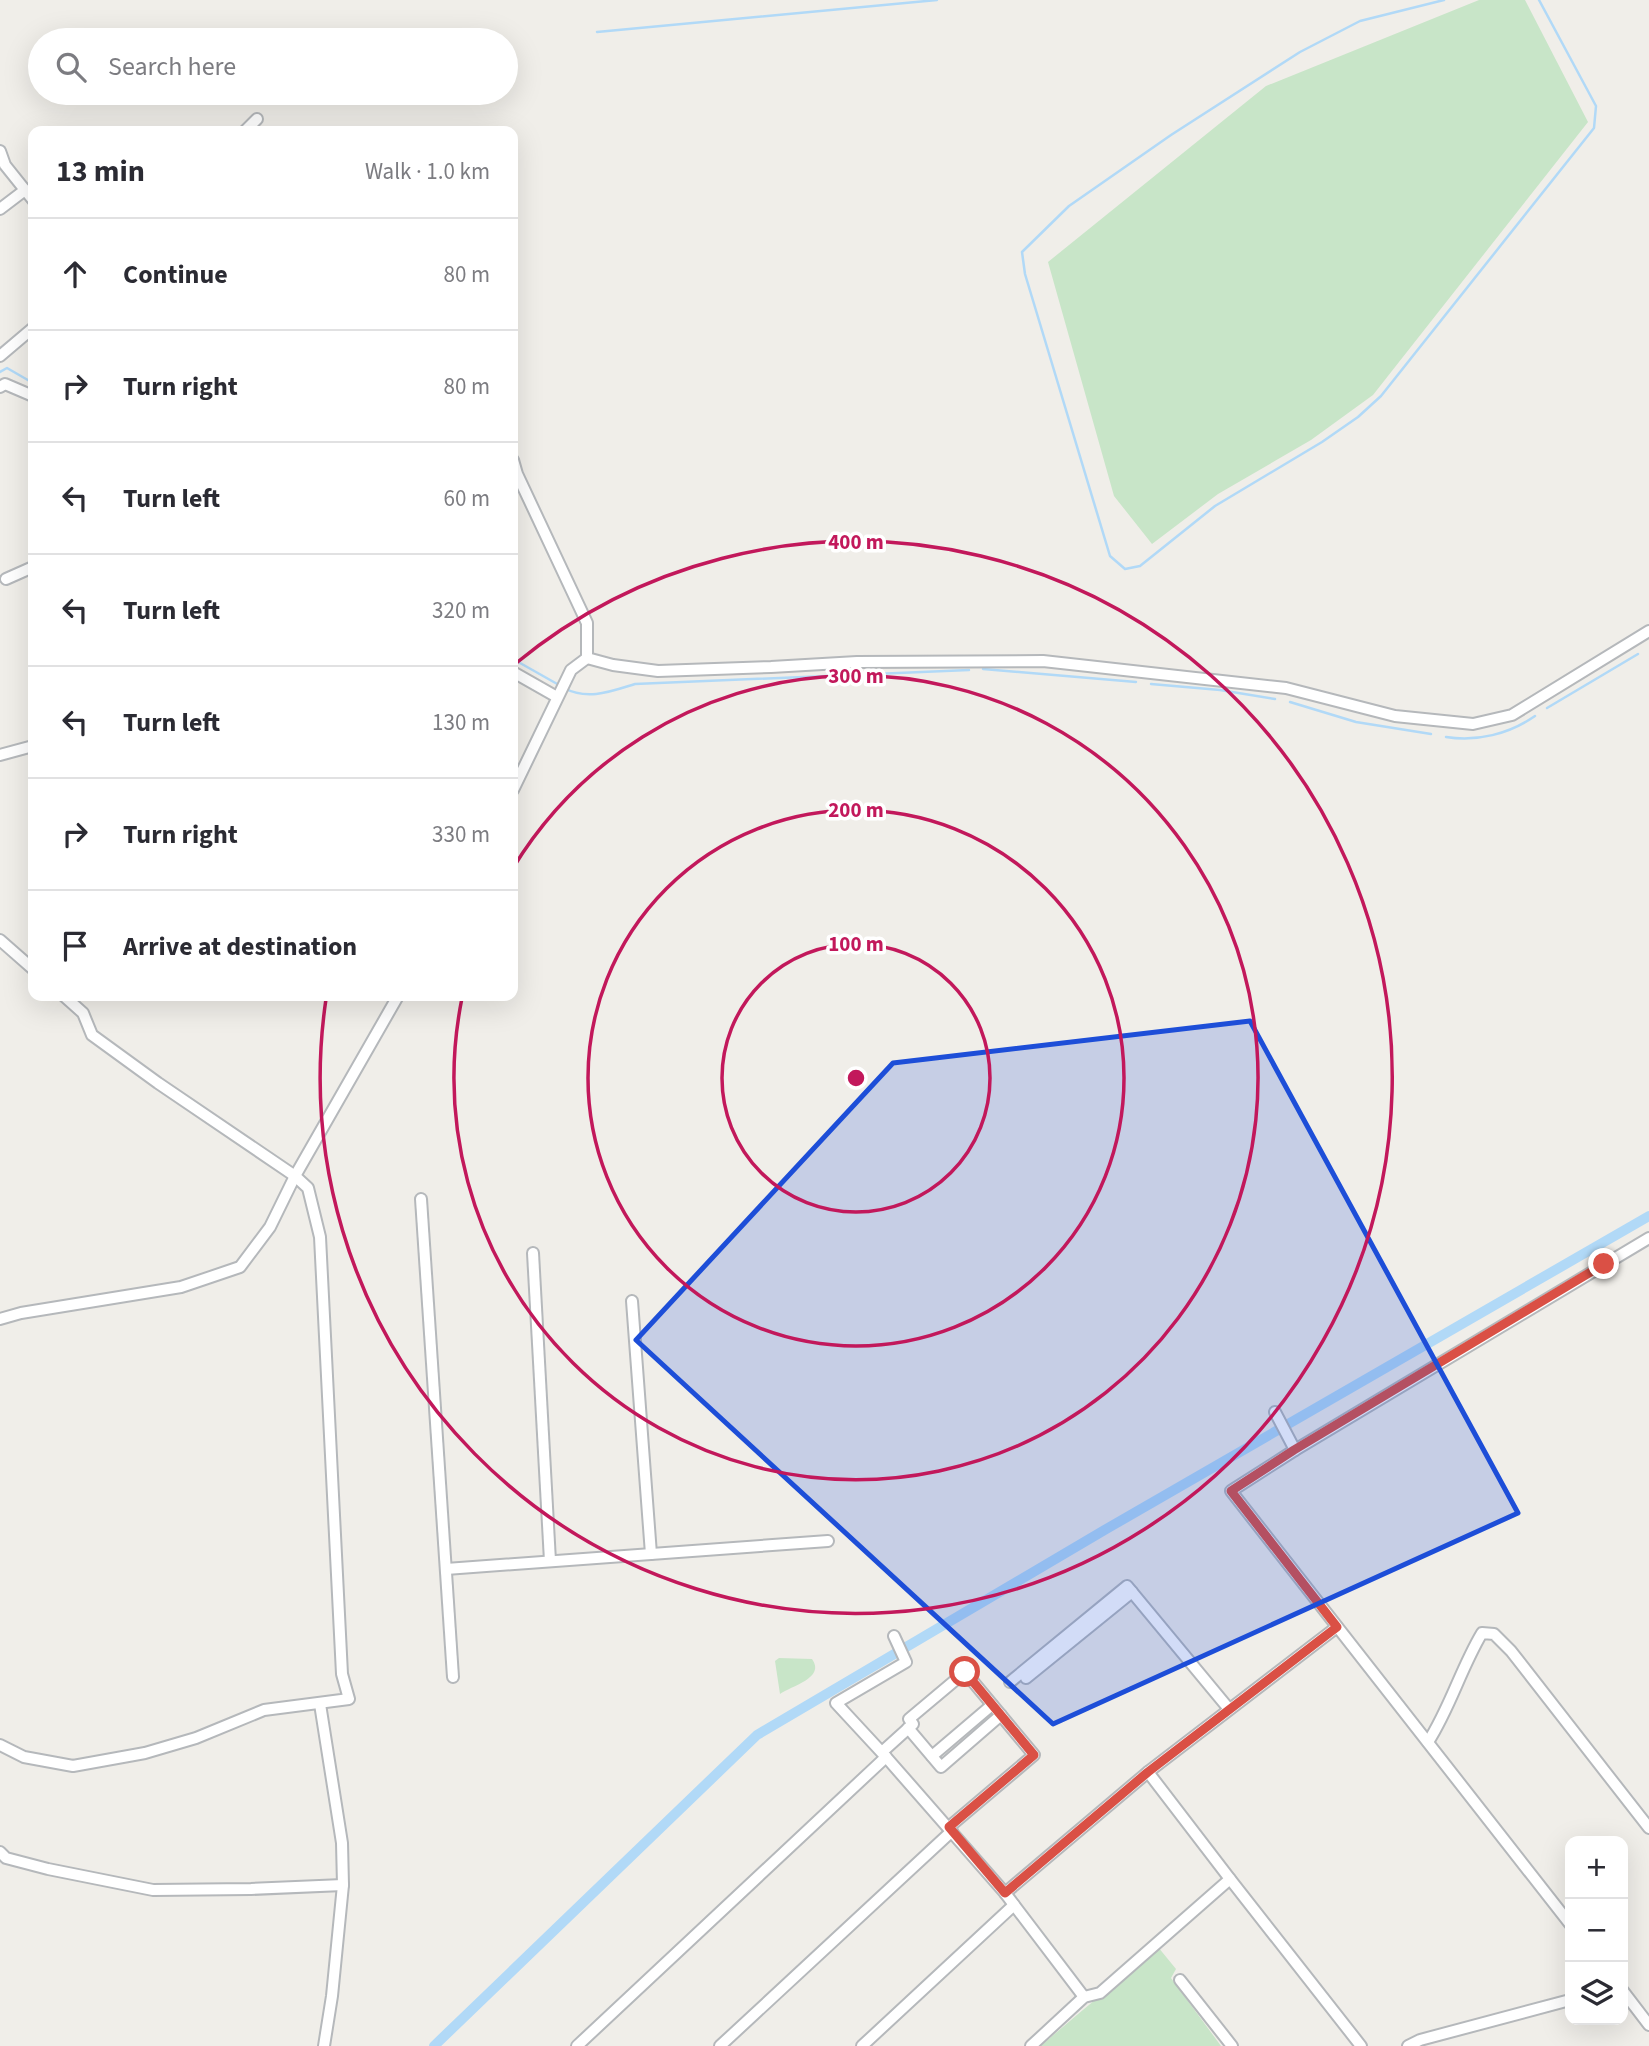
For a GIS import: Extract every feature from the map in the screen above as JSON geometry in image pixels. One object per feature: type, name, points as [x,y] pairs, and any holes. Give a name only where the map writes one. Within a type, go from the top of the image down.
[{"type":"street","points":[[250,126],[257,119]]},
{"type":"street","points":[[0,151],[5,165],[28,194]]},
{"type":"street","points":[[0,209],[25,190]]},
{"type":"street","points":[[0,356],[28,332]]},
{"type":"street","points":[[0,387],[5,384],[28,394]]},
{"type":"street","points":[[518,476],[587,623],[587,658]]},
{"type":"street","points":[[6,579],[28,569]]},
{"type":"street","points":[[587,658],[613,665],[658,671],[858,662],[1044,661],[1286,688],[1395,716],[1473,724],[1512,715],[1649,631]]},
{"type":"street","points":[[518,780],[571,670],[587,658]]},
{"type":"street","points":[[518,674],[561,690]]},
{"type":"street","points":[[0,755],[28,747]]},
{"type":"street","points":[[0,940],[28,965]]},
{"type":"street","points":[[0,1745],[24,1757],[73,1766],[145,1753],[196,1738],[264,1710],[349,1699],[342,1674],[320,1237],[308,1188],[295,1176],[92,1035],[83,1013],[70,1001]]},
{"type":"street","points":[[0,1319],[21,1313],[181,1287],[240,1268],[270,1227],[295,1176],[395,1001]]},
{"type":"street","points":[[421,1199],[453,1677]]},
{"type":"street","points":[[1565,1918],[1231,1491],[1294,1450],[1649,1238]]},
{"type":"street","points":[[533,1253],[550,1561]]},
{"type":"street","points":[[632,1301],[651,1554]]},
{"type":"street","points":[[1275,1412],[1294,1450]]},
{"type":"street","points":[[446,1569],[828,1541]]},
{"type":"street","points":[[1014,1683],[1127,1586],[1229,1709]]},
{"type":"street","points":[[1005,1893],[1148,1772],[1337,1627]]},
{"type":"street","points":[[1428,1742],[1442,1722],[1474,1646],[1482,1633],[1494,1634],[1511,1651],[1649,1828]]},
{"type":"street","points":[[894,1636],[906,1662],[836,1703],[1005,1893],[1084,1997]]},
{"type":"street","points":[[577,2046],[884,1754],[913,1724],[909,1719],[965,1672],[1034,1755],[950,1829],[720,2046]]},
{"type":"street","points":[[320,1704],[342,1843],[343,1885],[324,2046]]},
{"type":"street","points":[[932,1756],[992,1705]]},
{"type":"street","points":[[908,1728],[941,1767],[1001,1716]]},
{"type":"street","points":[[1148,1772],[1361,2046]]},
{"type":"street","points":[[0,1852],[6,1858],[27,1864],[153,1890],[343,1885]]},
{"type":"street","points":[[1031,2046],[1084,1997],[1100,1993],[1230,1879]]},
{"type":"street","points":[[862,2046],[1014,1905]]},
{"type":"street","points":[[1180,1980],[1232,2046]]},
{"type":"street","points":[[1628,1998],[1649,2025]]},
{"type":"street","points":[[1408,2046],[1420,2040],[1565,2001]]},
{"type":"highlighted area","points":[[1250,1021],[1518,1513],[1053,1724],[636,1340],[893,1063]]},
{"type":"green space","points":[[1479,0],[1525,0],[1588,122],[1373,395],[1311,440],[1218,494],[1152,544],[1114,496],[1048,262],[1266,86]]},
{"type":"green space","points":[[779,1658],[812,1659],[814,1671],[805,1681],[780,1694],[775,1661]]},
{"type":"green space","points":[[1158,1947],[1176,1969],[1171,1978],[1221,2046],[1041,2046],[1070,2021]]},
{"type":"waterway","points":[[597,32],[937,0]]},
{"type":"waterway","points":[[1444,0],[1360,21],[1300,52],[1171,135],[1069,206],[1022,252],[1025,274],[1110,556],[1125,569],[1140,566],[1215,506],[1322,442],[1358,417],[1381,396],[1594,128],[1596,106],[1539,0]]},
{"type":"waterway","points":[[0,372],[7,368],[28,380]]},
{"type":"waterway","points":[[1547,708],[1638,654]]},
{"type":"waterway","points":[[518,662],[559,685]]},
{"type":"waterway","points":[[983,669],[1136,682]]},
{"type":"waterway","points":[[564,688],[591,694],[635,684],[969,670]]},
{"type":"waterway","points":[[1151,684],[1220,690],[1275,699]]},
{"type":"waterway","points":[[1290,702],[1356,722],[1431,734]]},
{"type":"waterway","points":[[1446,737],[1492,735],[1514,728],[1535,716]]},
{"type":"waterway","points":[[434,2046],[757,1735],[1108,1528],[1649,1216]]},
{"type":"route","points":[[965,1672],[1034,1755],[949,1827],[1005,1893],[1148,1772],[1337,1627],[1231,1491],[1294,1450],[1604,1264]]}]
